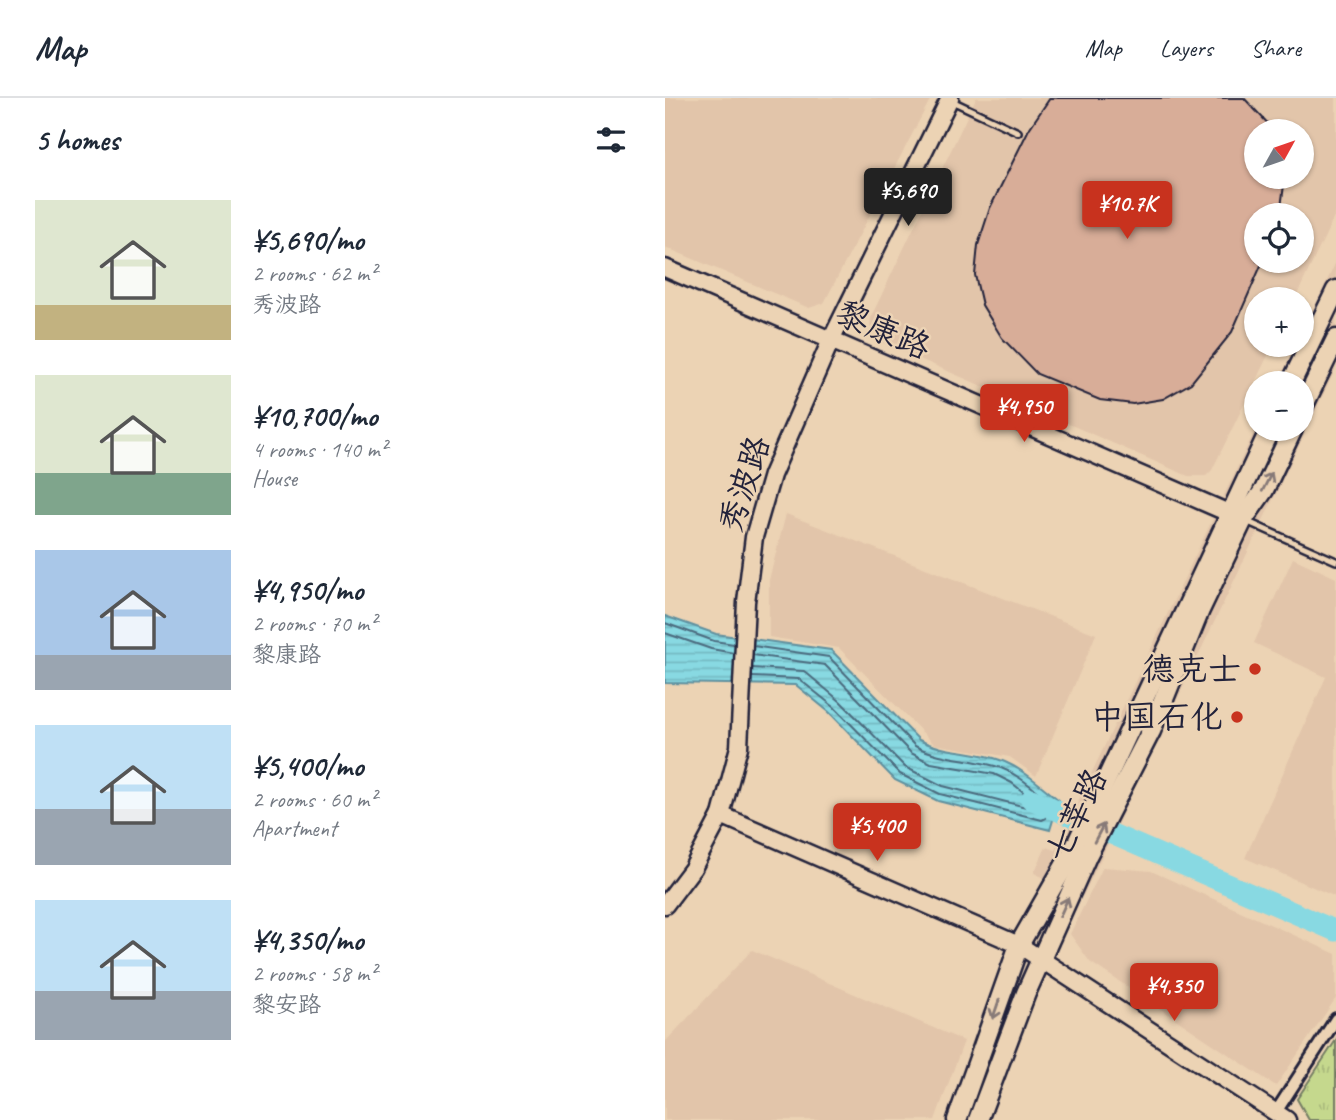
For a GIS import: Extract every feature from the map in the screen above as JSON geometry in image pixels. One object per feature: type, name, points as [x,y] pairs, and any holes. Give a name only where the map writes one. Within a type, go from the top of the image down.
[{"type":"main road","points":[[1297,371],[1336,290]]},
{"type":"main road","points":[[1314,384],[1336,338]]},
{"type":"main road","name":"七莘路","points":[[978,1120],[1080,854],[1237,517],[1266,441]]},
{"type":"main road","name":"七莘路","points":[[1237,517],[1264,489],[1287,441]]},
{"type":"main road","name":"七莘路","points":[[957,1120],[1019,945],[1080,854]]},
{"type":"street","name":"秀波路","points":[[665,905],[693,868],[721,815],[739,747],[745,632],[754,537],[772,475],[831,340],[949,99]]},
{"type":"street","name":"黎康路","points":[[665,268],[1237,517]]},
{"type":"street","points":[[721,815],[1019,945],[1041,957],[1279,1117],[1336,1019]]},
{"type":"lane","points":[[949,99],[1018,132]]},
{"type":"lane","points":[[1237,517],[1336,561]]},
{"type":"shaded area","points":[[665,98],[931,98],[824,303],[809,308],[665,247]]},
{"type":"shaded area","points":[[976,98],[1336,98],[1336,213],[1314,259],[1314,203],[1244,203],[1244,273],[1307,273],[1301,287],[1244,287],[1244,357],[1267,357],[1260,371],[1244,371],[1244,404],[1212,470],[1206,476],[1188,476],[881,342],[873,335],[871,317]]},
{"type":"shaded area","points":[[1336,262],[1336,368],[1314,414],[1314,371],[1284,371],[1290,357],[1314,357],[1314,308]]},
{"type":"shaded area","points":[[1250,441],[1301,441],[1083,896],[1034,873],[1046,847],[1055,850]]},
{"type":"shaded area","points":[[786,514],[1096,634],[1036,776],[1010,757],[934,744],[839,648],[769,637],[769,580]]},
{"type":"shaded area","points":[[1293,558],[1336,578],[1336,897],[1245,858],[1326,677],[1254,643]]},
{"type":"shaded area","points":[[1103,867],[1151,871],[1336,954],[1336,998],[1276,1086],[1090,962],[1070,934]]},
{"type":"shaded area","points":[[752,950],[964,1041],[935,1120],[665,1120],[665,1042]]},
{"type":"green space","points":[[1336,1040],[1336,1120],[1309,1120],[1297,1099]]},
{"type":"water","points":[[665,616],[716,634],[831,650],[919,740],[1008,763],[1031,777],[1059,800],[1050,830],[938,801],[895,780],[829,712],[796,685],[665,683]]},
{"type":"building","points":[[1050,98],[1244,98],[1264,119],[1244,119],[1244,189],[1283,189],[1282,203],[1244,203],[1244,273],[1258,273],[1252,287],[1244,287],[1244,305],[1232,332],[1191,383],[1163,399],[1133,404],[1100,400],[1037,374],[1002,338],[982,305],[975,275],[978,245],[990,208],[1029,129]]},
{"type":"waterway","points":[[1031,799],[1336,931]]},
{"type":"place","name":"德克士","points":[[1255,669]]},
{"type":"place","name":"中国石化","points":[[1237,717]]}]
